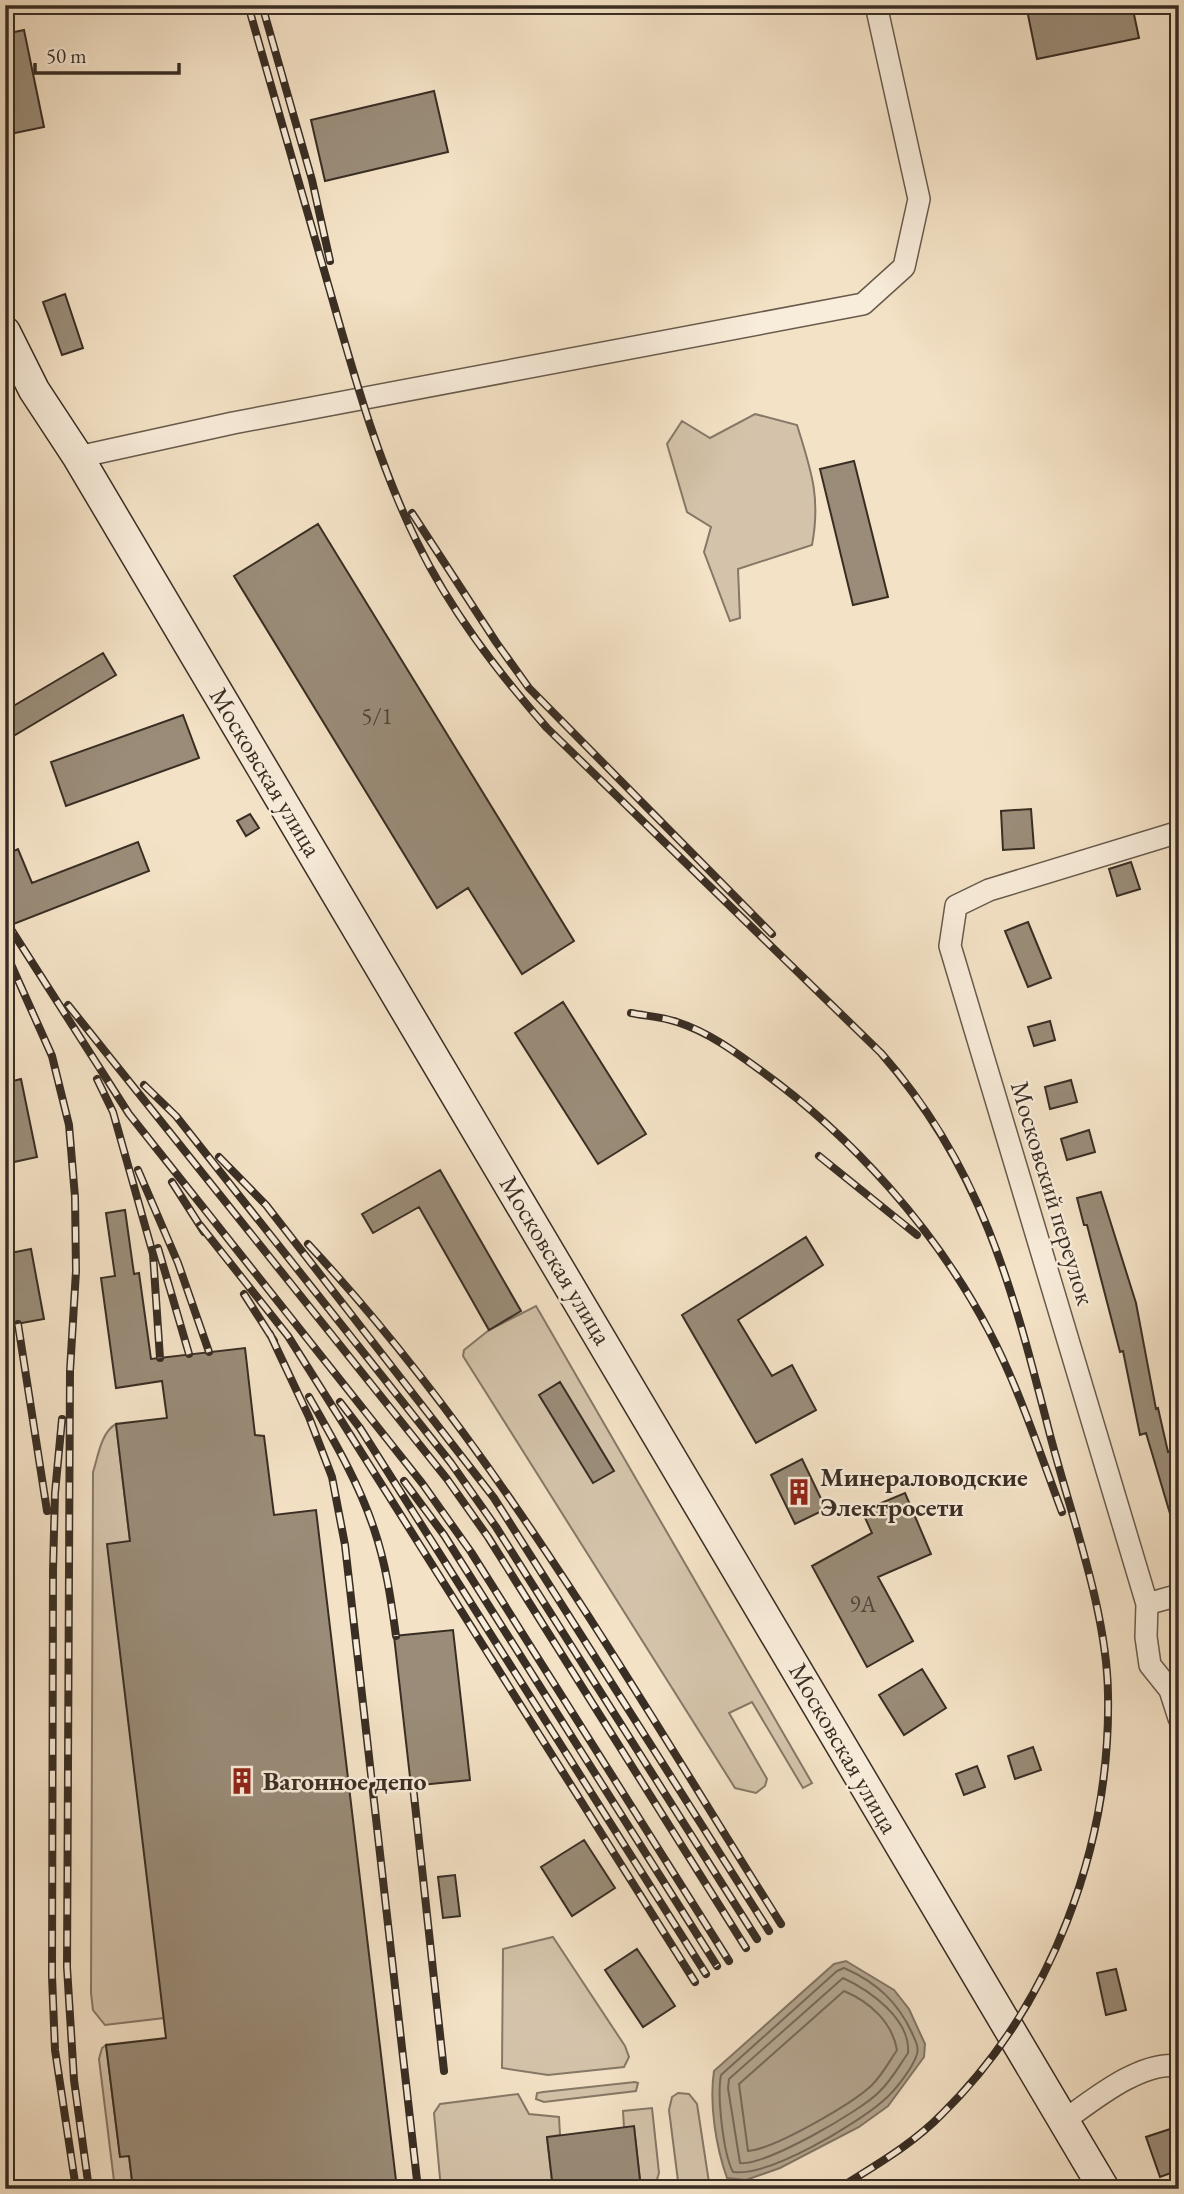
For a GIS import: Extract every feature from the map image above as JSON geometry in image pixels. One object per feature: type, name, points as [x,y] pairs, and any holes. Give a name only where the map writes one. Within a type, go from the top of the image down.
[{"type":"street","points":[[78,457],[233,423],[863,304],[904,267],[919,199],[876,5]]},
{"type":"street","name":"Московская улица","points":[[5,332],[34,390],[78,457],[1104,2189]]},
{"type":"street","name":"Московский переулок","points":[[1179,832],[989,890],[956,906],[950,946],[1147,1604],[1146,1637],[1150,1665],[1170,1690],[1179,1718]]},
{"type":"street","points":[[1147,1604],[1179,1595]]},
{"type":"street","points":[[1065,2120],[1110,2087],[1164,2064],[1179,2066]]},
{"type":"shaded area","points":[[755,414],[797,425],[813,484],[815,528],[812,545],[738,569],[740,618],[730,621],[704,552],[711,527],[687,512],[667,444],[682,421],[710,438]]},
{"type":"shaded area","points":[[536,1306],[812,1783],[803,1788],[752,1702],[729,1713],[767,1779],[765,1786],[756,1793],[735,1788],[463,1356],[464,1350],[489,1330]]},
{"type":"shaded area","points":[[116,1424],[130,1541],[164,2018],[105,2025],[93,2010],[91,1993],[93,1472],[103,1439]]},
{"type":"shaded area","points":[[553,1937],[625,2046],[629,2057],[624,2067],[548,2075],[502,2068],[503,1949]]},
{"type":"shaded area","points":[[106,2045],[120,2156],[129,2156],[133,2189],[115,2189],[99,2059],[102,2048]]},
{"type":"shaded area","points":[[638,2083],[636,2091],[544,2102],[536,2099],[537,2093]]},
{"type":"shaded area","points":[[678,2093],[689,2094],[697,2104],[710,2189],[679,2189],[669,2110],[672,2097]]},
{"type":"shaded area","points":[[518,2094],[529,2114],[559,2117],[560,2135],[547,2137],[553,2189],[441,2189],[434,2113],[440,2104]]},
{"type":"shaded area","points":[[652,2108],[659,2173],[654,2189],[585,2189],[640,2180],[634,2127],[624,2128],[623,2111]]},
{"type":"water","points":[[846,1961],[894,1990],[909,2009],[925,2044],[924,2057],[888,2106],[859,2127],[780,2168],[746,2180],[727,2178],[715,2125],[712,2097],[714,2071],[834,1964]]},
{"type":"building","points":[[1026,5],[1132,5],[1139,38],[1037,59]]},
{"type":"building","points":[[24,30],[44,127],[5,135],[5,34]]},
{"type":"building","points":[[434,91],[448,152],[325,181],[311,120]]},
{"type":"building","points":[[65,294],[83,348],[62,355],[43,302]]},
{"type":"building","points":[[854,461],[888,597],[853,605],[820,469]]},
{"type":"building","points":[[318,524],[574,941],[522,974],[468,888],[437,908],[234,576]]},
{"type":"building","points":[[103,653],[116,675],[5,741],[5,711]]},
{"type":"building","points":[[183,715],[199,758],[66,806],[51,762]]},
{"type":"building","points":[[1031,809],[1034,848],[1003,850],[1001,811]]},
{"type":"building","points":[[250,814],[259,828],[246,836],[237,821]]},
{"type":"building","points":[[138,842],[149,871],[11,925],[5,911],[5,855],[18,849],[32,883]]},
{"type":"building","points":[[1131,862],[1140,889],[1117,896],[1109,869]]},
{"type":"building","points":[[1028,922],[1051,978],[1028,987],[1005,931]]},
{"type":"building","points":[[563,1002],[646,1134],[598,1164],[515,1033]]},
{"type":"building","points":[[1050,1021],[1055,1040],[1034,1046],[1028,1027]]},
{"type":"building","points":[[21,1079],[37,1157],[5,1164],[5,1083]]},
{"type":"building","points":[[1071,1080],[1077,1102],[1050,1109],[1045,1087]]},
{"type":"building","points":[[1089,1130],[1095,1152],[1067,1160],[1061,1139]]},
{"type":"building","points":[[440,1170],[521,1311],[489,1330],[419,1207],[373,1233],[362,1214]]},
{"type":"building","points":[[1101,1192],[1136,1303],[1156,1409],[1158,1408],[1168,1452],[1172,1451],[1179,1475],[1179,1526],[1174,1527],[1146,1433],[1140,1435],[1123,1351],[1120,1352],[1087,1225],[1084,1225],[1077,1198]]},
{"type":"building","name":"Вагонное депо","points":[[125,1210],[134,1274],[139,1273],[151,1359],[245,1348],[255,1435],[264,1436],[274,1515],[316,1510],[397,2189],[133,2189],[129,2156],[120,2157],[106,2045],[166,2038],[107,1544],[130,1541],[116,1424],[167,1418],[162,1381],[116,1388],[101,1278],[115,1276],[106,1213]]},
{"type":"building","points":[[806,1237],[823,1265],[738,1320],[772,1376],[792,1365],[816,1410],[756,1443],[682,1315]]},
{"type":"building","points":[[31,1249],[44,1319],[5,1326],[5,1254]]},
{"type":"building","points":[[560,1382],[614,1471],[593,1483],[539,1395]]},
{"type":"building","name":"Минераловодские Электросети","points":[[802,1459],[826,1509],[795,1524],[771,1475]]},
{"type":"building","points":[[905,1493],[931,1554],[878,1577],[913,1641],[867,1667],[812,1566],[872,1533],[862,1511]]},
{"type":"building","points":[[453,1630],[470,1780],[411,1786],[394,1636]]},
{"type":"building","points":[[922,1669],[946,1708],[904,1735],[879,1695]]},
{"type":"building","points":[[1033,1747],[1041,1770],[1015,1779],[1008,1756]]},
{"type":"building","points":[[977,1766],[985,1787],[964,1795],[956,1774]]},
{"type":"building","points":[[584,1840],[615,1888],[572,1916],[541,1867]]},
{"type":"building","points":[[455,1875],[460,1916],[443,1918],[438,1877]]},
{"type":"building","points":[[637,1949],[675,2006],[643,2027],[605,1970]]},
{"type":"building","points":[[1116,1969],[1126,2010],[1106,2015],[1097,1973]]},
{"type":"building","points":[[634,2126],[640,2180],[553,2189],[547,2137]]},
{"type":"building","points":[[1170,2129],[1179,2156],[1179,2170],[1160,2177],[1146,2137]]},
{"type":"railway","points":[[248,5],[368,418],[390,481],[430,567],[459,616],[547,728],[881,1053],[916,1096],[945,1140],[989,1231],[1021,1327],[1086,1562],[1106,1662],[1106,1752],[1099,1809],[1086,1866],[1067,1921],[1043,1974],[1014,2025],[981,2072],[918,2136],[838,2189]]},
{"type":"railway","points":[[262,5],[312,180],[330,261]]},
{"type":"railway","points":[[412,513],[529,688],[772,934]]},
{"type":"railway","points":[[5,920],[129,1114],[422,1483],[471,1552],[729,1961]]},
{"type":"railway","points":[[5,951],[52,1056],[69,1125],[75,1197],[76,1271],[70,1371],[67,1967],[74,2080],[89,2189]]},
{"type":"railway","points":[[68,1005],[447,1479],[488,1537],[746,1948]]},
{"type":"railway","points":[[631,1013],[677,1022],[730,1049],[827,1124],[889,1187],[944,1257],[989,1331],[1019,1397],[1062,1512]]},
{"type":"railway","points":[[97,1079],[113,1112],[153,1254],[160,1358]]},
{"type":"railway","points":[[144,1085],[176,1116],[451,1463],[496,1527],[757,1939]]},
{"type":"railway","points":[[819,1156],[917,1235]]},
{"type":"railway","points":[[219,1157],[266,1205],[494,1498],[769,1931]]},
{"type":"railway","points":[[138,1170],[178,1263],[209,1352]]},
{"type":"railway","points":[[172,1182],[204,1232]]},
{"type":"railway","points":[[200,1225],[288,1336],[695,1982]]},
{"type":"railway","points":[[308,1244],[376,1321],[441,1402],[502,1486],[560,1572],[781,1924]]},
{"type":"railway","points":[[158,1248],[189,1354]]},
{"type":"railway","points":[[244,1294],[274,1341]]},
{"type":"railway","points":[[18,1324],[47,1511]]},
{"type":"railway","points":[[270,1334],[309,1417],[332,1477],[345,1545],[418,2189]]},
{"type":"railway","points":[[309,1397],[345,1462],[368,1512],[385,1569],[396,1636]]},
{"type":"railway","points":[[340,1402],[360,1428],[706,1974]]},
{"type":"railway","points":[[62,1419],[55,1493],[53,1570],[52,1976],[55,2050],[76,2189]]},
{"type":"railway","points":[[404,1481],[444,1535],[717,1966]]},
{"type":"railway","points":[[413,1786],[444,2071]]},
{"type":"place","name":"Минераловодские Электросети","points":[[799,1492]]},
{"type":"place","name":"Вагонное депо","points":[[242,1781]]}]
